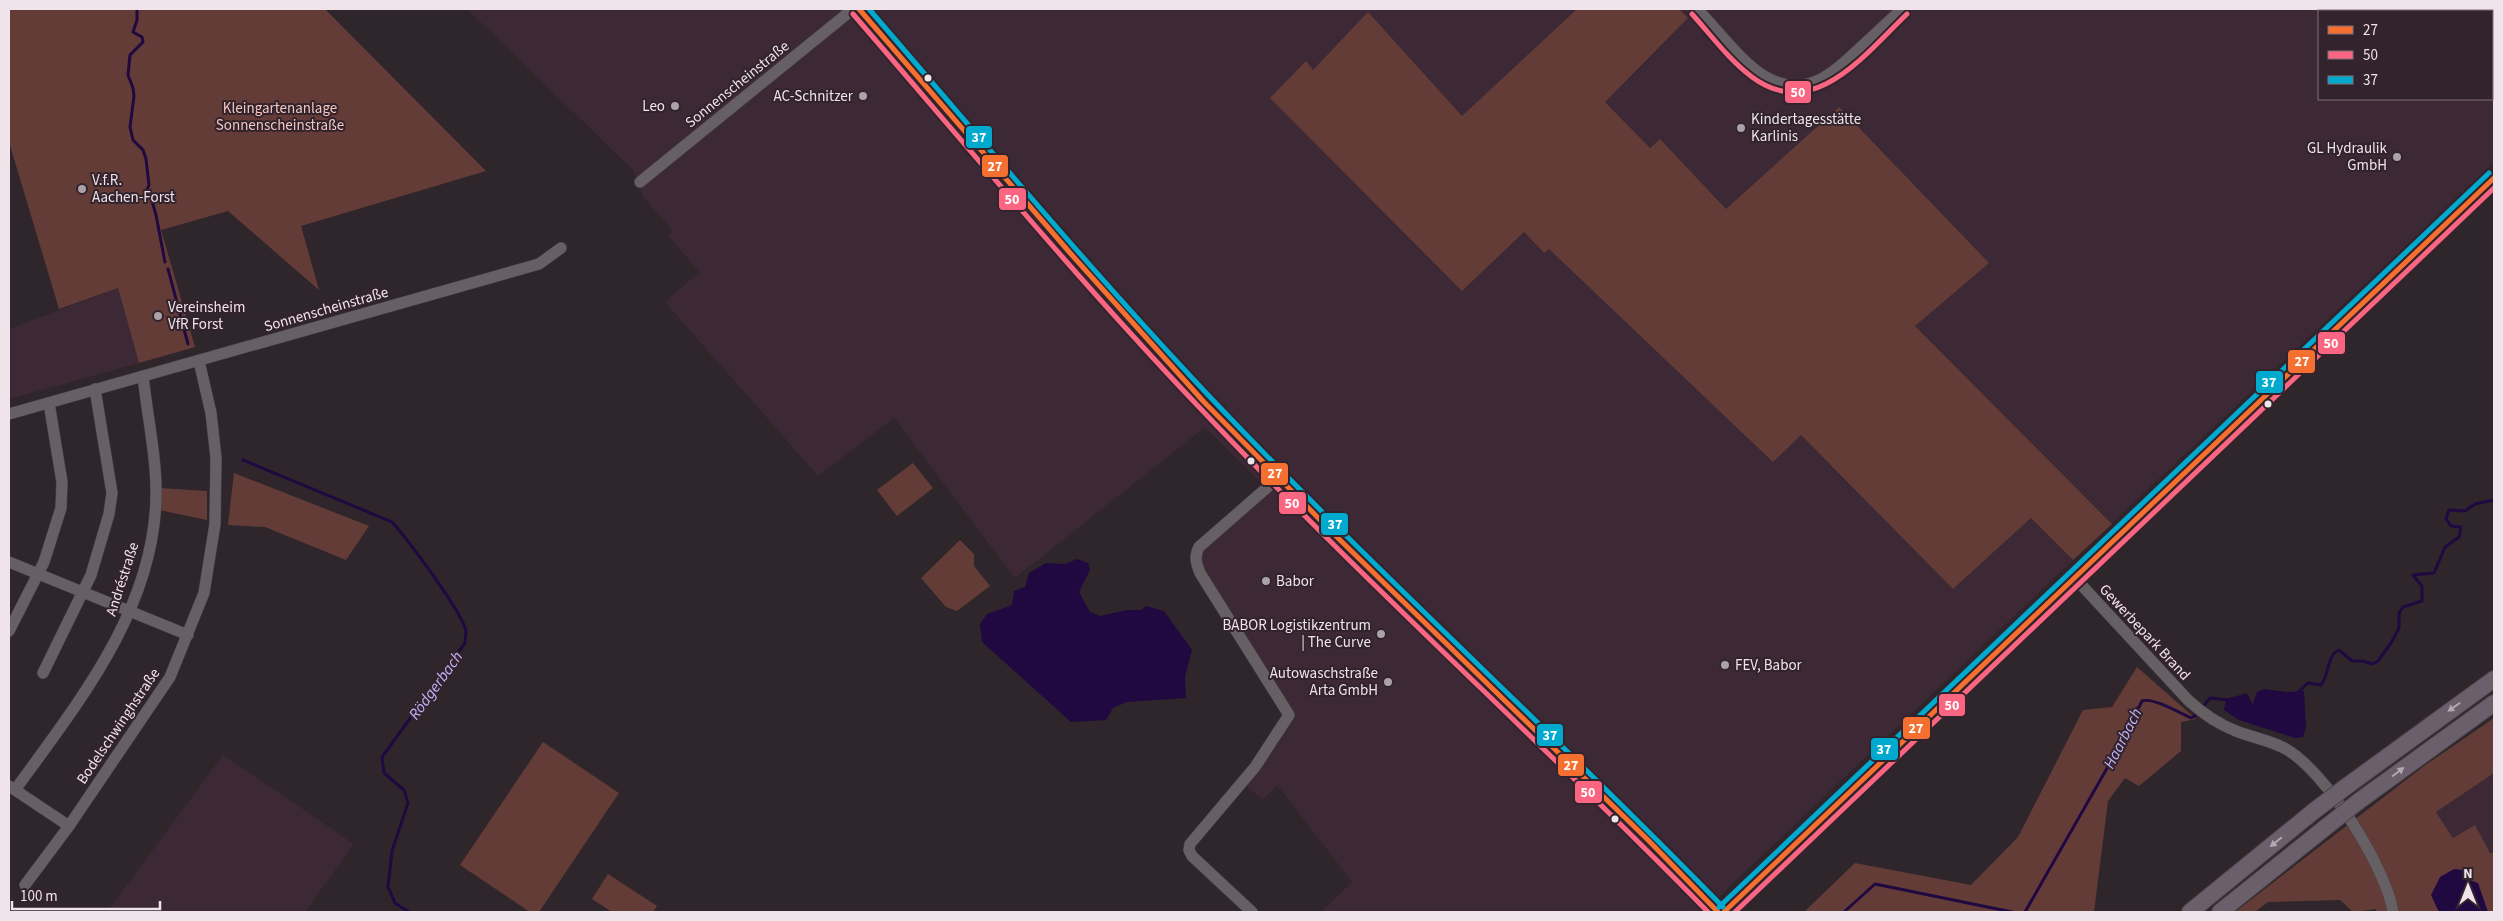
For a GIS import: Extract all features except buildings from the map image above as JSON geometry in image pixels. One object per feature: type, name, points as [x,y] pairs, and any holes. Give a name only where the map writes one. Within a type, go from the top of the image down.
[{"type":"highway","points":[[2190,912],[2314,811],[2494,679]]},
{"type":"highway","points":[[2220,912],[2359,801],[2494,703]]},
{"type":"main road","points":[[1724,912],[2494,178]]},
{"type":"street","name":"Sonnenscheinstraße","points":[[640,182],[853,9]]},
{"type":"street","points":[[859,9],[1071,254],[1204,402],[1278,478],[1648,840],[1718,912]]},
{"type":"street","points":[[1697,9],[1749,64],[1764,76],[1779,83],[1797,86],[1814,83],[1832,74],[1902,9]]},
{"type":"street","name":"Sonnenscheinstraße","points":[[9,414],[539,264],[561,248]]},
{"type":"street","name":"Bodelschwinghstraße","points":[[26,885],[69,826],[170,677],[204,593],[215,524],[216,458],[211,413],[199,361]]},
{"type":"street","name":"Andréstraße","points":[[12,788],[77,704],[112,648],[130,612],[154,529],[156,504],[156,488],[143,376]]},
{"type":"street","points":[[43,673],[92,575],[109,514],[112,493],[95,390]]},
{"type":"street","points":[[9,631],[38,573],[61,508],[62,487],[49,403]]},
{"type":"street","points":[[1252,912],[1192,856],[1189,850],[1190,844],[1255,767],[1289,715],[1200,573],[1196,554],[1199,547],[1278,478]]},
{"type":"street","points":[[9,562],[188,635]]},
{"type":"street","name":"Gewerbepark Brand","points":[[2074,577],[2199,710],[2236,731],[2271,741],[2298,757],[2326,786],[2364,840],[2380,871],[2393,912]]},
{"type":"street","points":[[12,788],[69,826]]},
{"type":"shaded area","points":[[467,9],[1577,9],[1462,117],[1368,13],[1313,70],[1305,62],[1462,291],[1524,232],[1543,253],[1549,249],[1773,461],[1801,435],[1953,589],[2031,518],[2073,560],[1728,888],[1707,912],[1321,912],[1352,882],[1277,785],[1263,800],[1246,786],[1295,714],[1192,549],[1264,486],[1205,427],[1015,578],[894,418],[818,476],[665,302],[699,272],[668,235],[673,231],[643,197],[634,171]]},
{"type":"shaded area","points":[[1679,9],[2494,9],[2494,162],[2112,523],[1915,326],[1838,108],[1726,209],[1660,139],[1650,148],[1605,102],[1687,19]]},
{"type":"shaded area","points":[[118,288],[139,363],[9,399],[9,329]]},
{"type":"shaded area","points":[[1077,559],[1088,563],[1090,570],[1079,592],[1090,612],[1100,616],[1127,610],[1141,610],[1146,606],[1164,611],[1192,650],[1185,677],[1186,698],[1127,702],[1113,708],[1106,720],[1071,722],[982,642],[980,624],[987,614],[1012,605],[1014,591],[1025,587],[1029,573],[1046,563],[1065,564]]},
{"type":"shaded area","points":[[2264,689],[2288,692],[2304,691],[2306,727],[2303,737],[2295,738],[2239,720],[2224,710],[2226,700],[2247,694],[2251,704],[2253,704],[2257,692]]},
{"type":"shaded area","points":[[223,755],[354,844],[305,912],[107,912]]},
{"type":"shaded area","points":[[2494,773],[2494,853],[2490,853],[2453,838],[2436,812]]},
{"type":"shaded area","points":[[2454,869],[2464,870],[2467,879],[2478,883],[2488,912],[2439,912],[2431,895],[2440,877]]},
{"type":"green space","name":"Kleingartenanlage Sonnenscheinstraße","points":[[9,9],[325,9],[486,171],[301,226],[319,290],[228,211],[161,230],[195,347],[139,363],[118,288],[59,309],[9,142]]},
{"type":"green space","points":[[1577,9],[1679,9],[1688,18],[1605,102],[1650,148],[1660,139],[1726,209],[1839,107],[1989,263],[1915,326],[2112,524],[2073,560],[2031,518],[1953,589],[1801,435],[1773,462],[1549,249],[1544,253],[1524,232],[1462,291],[1270,98],[1306,61],[1313,70],[1368,12],[1462,116]]},
{"type":"green space","points":[[913,463],[933,488],[897,516],[877,490]]},
{"type":"green space","points":[[234,473],[369,526],[346,560],[265,527],[228,525]]},
{"type":"green space","points":[[159,488],[207,491],[207,520],[159,510]]},
{"type":"green space","points":[[960,540],[974,554],[974,566],[990,586],[957,611],[946,607],[921,578]]},
{"type":"green space","points":[[2137,667],[2196,719],[2181,722],[2181,751],[2139,786],[2125,778],[2108,801],[2094,912],[1804,912],[1855,863],[1971,885],[2018,837],[2083,710],[2112,707]]},
{"type":"green space","points":[[2494,718],[2494,773],[2436,812],[2453,838],[2475,825],[2490,853],[2494,853],[2494,912],[2376,912],[2376,909],[2353,912],[2340,900],[2268,902],[2255,912],[2235,912],[2424,766]]},
{"type":"green space","points":[[543,742],[619,793],[539,912],[530,912],[460,865]]},
{"type":"green space","points":[[608,874],[657,906],[653,912],[612,912],[592,899]]},
{"type":"waterway","name":"Rödgerbach","points":[[137,9],[137,20],[133,32],[142,37],[143,42],[130,55],[128,75],[134,96],[130,127],[133,140],[143,150],[146,159],[149,185],[146,192],[152,201],[156,215],[165,262]]},
{"type":"waterway","name":"Rödgerbach","points":[[168,269],[188,344]]},
{"type":"waterway","name":"Rödgerbach","points":[[243,460],[392,522],[445,592],[466,631],[465,643],[382,757],[384,773],[404,790],[408,803],[392,851],[388,887],[395,903],[409,912]]},
{"type":"waterway","name":"Haarbach","points":[[2296,694],[2308,683],[2321,685],[2332,656],[2339,650],[2352,661],[2363,661],[2372,664],[2378,661],[2399,628],[2399,613],[2403,607],[2422,601],[2422,586],[2413,575],[2434,573],[2445,547],[2459,537],[2461,527],[2451,526],[2446,519],[2449,510],[2465,511],[2475,504],[2494,500]]},
{"type":"waterway","name":"Haarbach","points":[[2025,912],[2126,735],[2126,728],[2133,720],[2133,712],[2142,701],[2147,700],[2159,703],[2191,718],[2195,716],[2210,698],[2228,700],[2246,695],[2253,708]]},
{"type":"waterway","name":"Haarbach","points":[[1844,912],[1875,884],[2012,912]]},
{"type":"transit line","name":"27","points":[[859,9],[1071,254],[1204,402],[1339,539],[1648,840],[1718,912]]},
{"type":"transit line","name":"37","points":[[869,9],[1080,254],[1210,397],[1401,590],[1723,907]]},
{"type":"transit line","name":"50","points":[[853,14],[1110,311],[1199,407],[1324,535],[1581,785],[1708,912]]},
{"type":"transit line","name":"50","points":[[1692,14],[1728,55],[1752,77],[1775,89],[1796,92],[1817,88],[1837,78],[1856,64],[1907,14]]},
{"type":"transit line","name":"37","points":[[1719,907],[2489,173]]},
{"type":"transit line","name":"27","points":[[1724,912],[2494,178]]},
{"type":"transit line","name":"50","points":[[1735,912],[2494,188]]},
{"type":"place","name":"AC-Schnitzer","points":[[863,96]]},
{"type":"place","name":"Leo","points":[[675,106]]},
{"type":"place","name":"Kindertagesstätte Karlinis","points":[[1741,128]]},
{"type":"place","name":"GL Hydraulik GmbH","points":[[2397,157]]},
{"type":"place","name":"V.f.R. Aachen-Forst","points":[[82,189]]},
{"type":"place","name":"Vereinsheim VfR Forst","points":[[158,316]]},
{"type":"place","name":"Babor","points":[[1266,581]]},
{"type":"place","name":"BABOR Logistikzentrum | The Curve","points":[[1381,634]]},
{"type":"place","name":"FEV, Babor","points":[[1725,665]]},
{"type":"place","name":"Autowaschstraße Arta GmbH","points":[[1388,682]]}]
